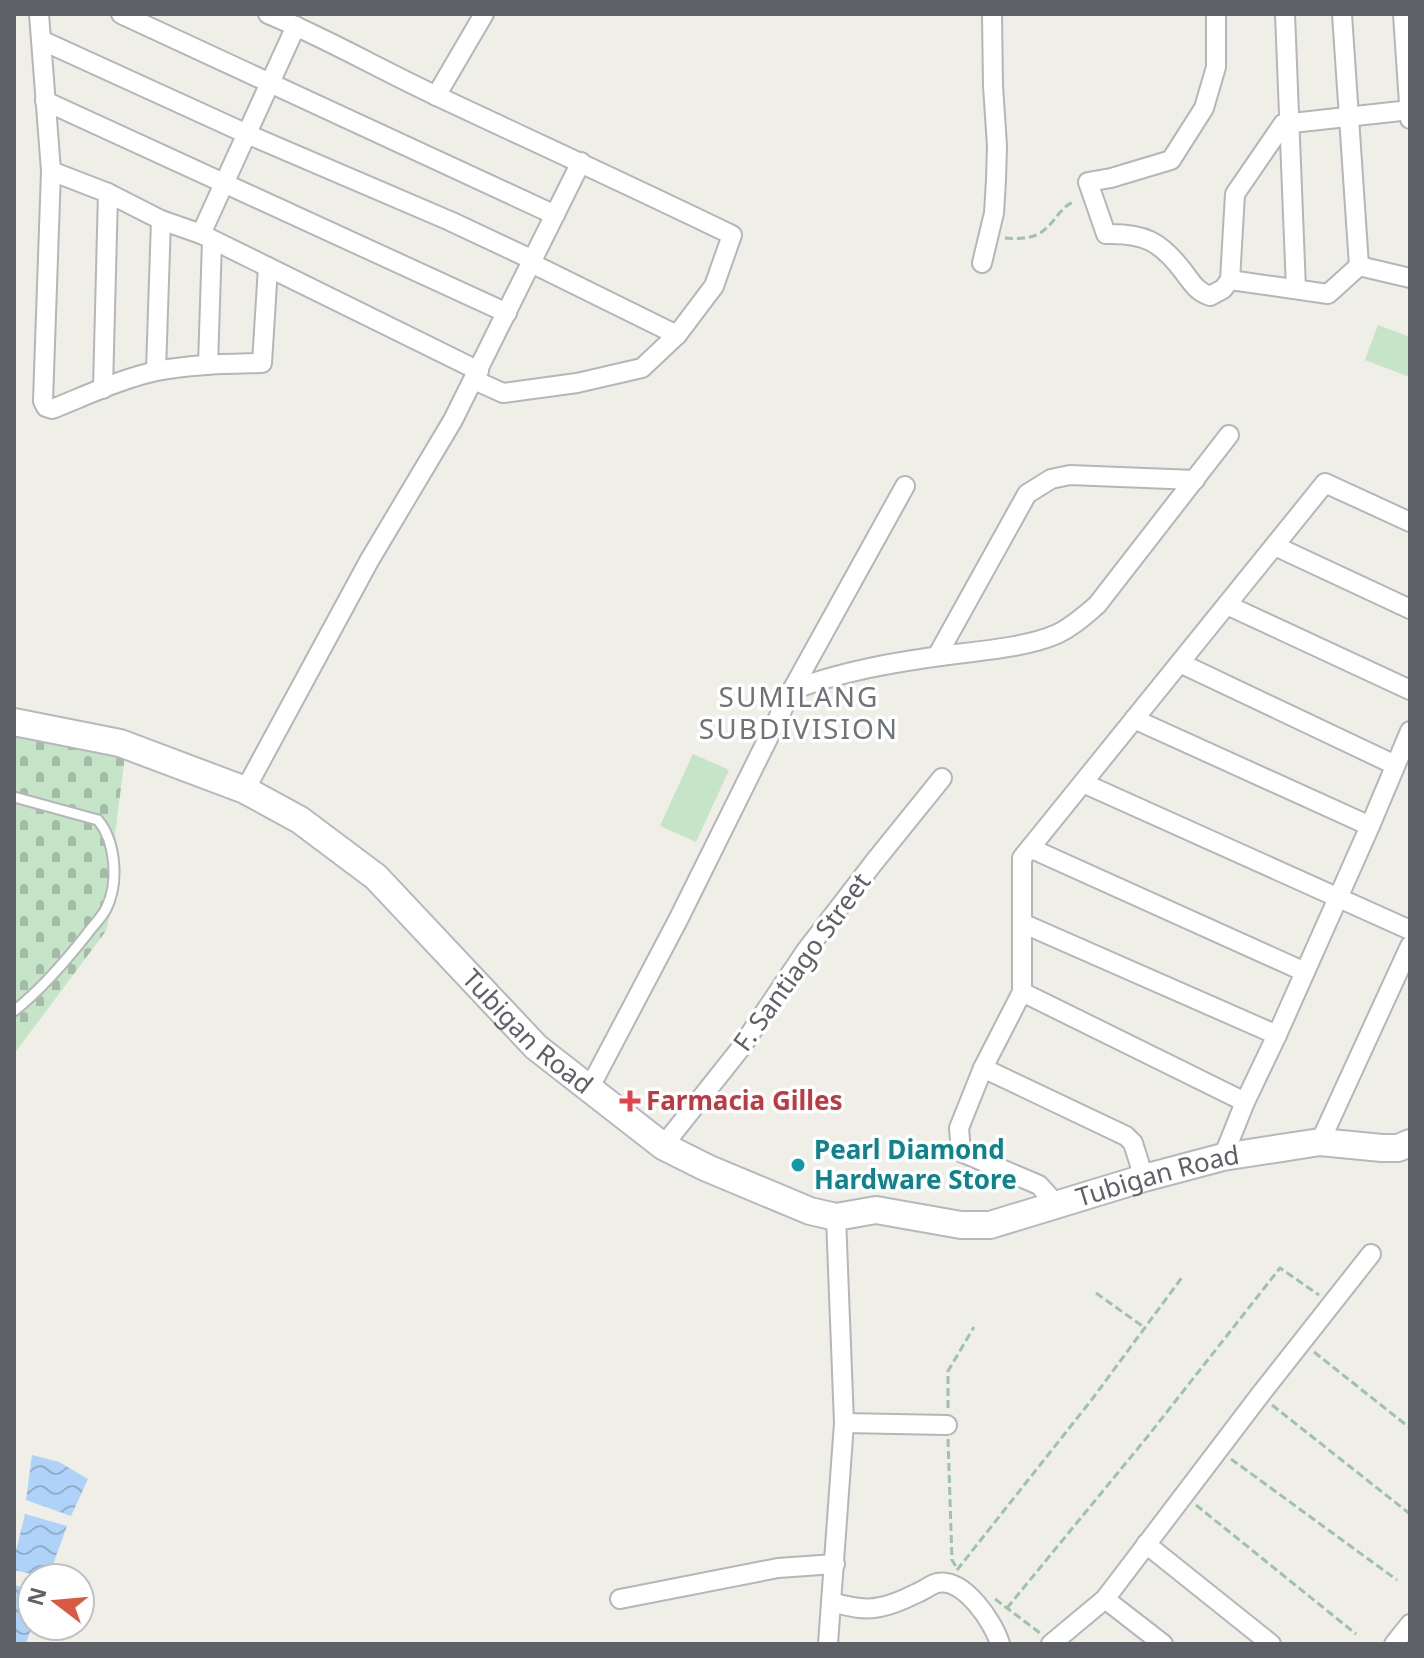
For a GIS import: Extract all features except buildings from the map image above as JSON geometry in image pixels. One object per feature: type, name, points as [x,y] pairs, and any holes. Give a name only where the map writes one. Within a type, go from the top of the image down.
[{"type":"street","points":[[39,14],[51,171],[43,401],[46,407],[52,409],[156,371],[262,363],[268,267]]},
{"type":"street","points":[[121,14],[555,215]]},
{"type":"street","points":[[51,171],[108,193],[268,267],[477,376],[503,393],[577,383],[642,368],[677,335],[714,286],[732,235],[268,14]]},
{"type":"street","points":[[436,96],[484,14]]},
{"type":"street","points":[[982,263],[994,213],[997,146],[992,14]]},
{"type":"street","points":[[1216,14],[1216,67],[1204,108],[1171,160],[1088,182],[1106,234],[1147,238],[1171,256],[1199,292],[1210,296],[1223,289],[1230,280],[1235,194],[1283,124],[1410,110]]},
{"type":"street","points":[[1285,14],[1296,289]]},
{"type":"street","points":[[1342,14],[1359,266]]},
{"type":"street","points":[[1403,14],[1410,122]]},
{"type":"street","points":[[208,365],[206,238],[225,182],[296,26]]},
{"type":"street","points":[[41,40],[247,134],[450,221],[677,335]]},
{"type":"street","points":[[45,101],[507,313]]},
{"type":"street","points":[[245,790],[369,561],[477,376],[581,162]]},
{"type":"street","points":[[103,389],[108,193]]},
{"type":"street","points":[[156,371],[161,220]]},
{"type":"street","points":[[1230,280],[1328,294],[1359,266]]},
{"type":"street","points":[[1359,266],[1410,278]]},
{"type":"street","points":[[792,690],[895,662],[1002,648],[1056,635],[1097,605],[1229,435]]},
{"type":"street","points":[[937,656],[1027,494],[1051,479],[1070,475],[1195,480]]},
{"type":"street","points":[[1057,1205],[1039,1185],[961,1152],[959,1128],[983,1068],[1022,992],[1022,858],[1325,483],[1410,522]]},
{"type":"street","points":[[589,1089],[678,920],[792,690],[905,486]]},
{"type":"street","points":[[1275,546],[1410,609]]},
{"type":"street","points":[[1227,605],[1410,690]]},
{"type":"street","points":[[1180,663],[1395,765]]},
{"type":"street","points":[[1134,719],[1370,826]]},
{"type":"street","name":"Tubigan Road","points":[[14,722],[120,743],[245,790],[300,820],[376,877],[536,1047],[663,1146],[810,1211],[836,1217],[876,1210],[961,1225],[990,1225],[1223,1157],[1320,1142],[1382,1148],[1398,1148],[1410,1143]]},
{"type":"street","points":[[1223,1157],[1410,731]]},
{"type":"street","name":"F. Santiago Street","points":[[663,1146],[740,1049],[805,952],[942,778]]},
{"type":"street","points":[[1083,783],[1410,930]]},
{"type":"street","points":[[1030,848],[1305,972]]},
{"type":"street","points":[[1022,923],[1277,1035]]},
{"type":"street","points":[[1320,1142],[1410,946]]},
{"type":"street","points":[[1022,992],[1245,1102]]},
{"type":"street","points":[[983,1068],[1126,1136],[1133,1143],[1144,1178]]},
{"type":"street","points":[[828,1644],[844,1423],[836,1217]]},
{"type":"street","points":[[1053,1644],[1105,1599],[1371,1254]]},
{"type":"street","points":[[844,1423],[947,1425]]},
{"type":"street","points":[[1146,1544],[1271,1644]]},
{"type":"street","points":[[620,1599],[778,1568],[835,1564]]},
{"type":"street","points":[[831,1602],[855,1608],[880,1607],[934,1584],[951,1584],[972,1599],[987,1617],[1000,1644]]},
{"type":"street","points":[[1105,1599],[1163,1644]]},
{"type":"street","points":[[1394,1644],[1410,1624]]},
{"type":"lane","points":[[14,797],[98,820],[105,829],[114,879],[106,908],[54,975],[14,1011]]},
{"type":"path","points":[[990,238],[1030,237],[1042,232],[1071,202],[1092,196]]},
{"type":"path","points":[[1007,1608],[1280,1268],[1332,1304]]},
{"type":"path","points":[[974,1327],[948,1371],[952,1560],[957,1570],[1183,1276]]},
{"type":"path","points":[[1096,1293],[1145,1328]]},
{"type":"path","points":[[1301,1343],[1410,1428]]},
{"type":"path","points":[[1260,1395],[1410,1514]]},
{"type":"path","points":[[1218,1450],[1397,1580]]},
{"type":"path","points":[[1184,1495],[1356,1634]]},
{"type":"path","points":[[994,1598],[1053,1644]]},
{"type":"green space","points":[[1378,325],[1410,337],[1410,377],[1365,360]]},
{"type":"green space","points":[[14,737],[125,756],[115,834],[120,872],[106,931],[14,1054]]},
{"type":"green space","points":[[693,754],[729,770],[696,842],[660,826]]},
{"type":"water","points":[[32,1455],[59,1462],[88,1479],[71,1516],[26,1500]]},
{"type":"water","points":[[25,1514],[67,1526],[54,1562],[16,1562],[16,1570],[14,1559]]},
{"type":"water","points":[[14,1585],[16,1642],[27,1642],[14,1644]]},
{"type":"place","name":"Farmacia Gilles","points":[[630,1101]]},
{"type":"place","name":"Pearl Diamond Hardware Store","points":[[798,1165]]},
{"type":"district","name":"SUMILANG SUBDIVISION","points":[[799,713]]}]
